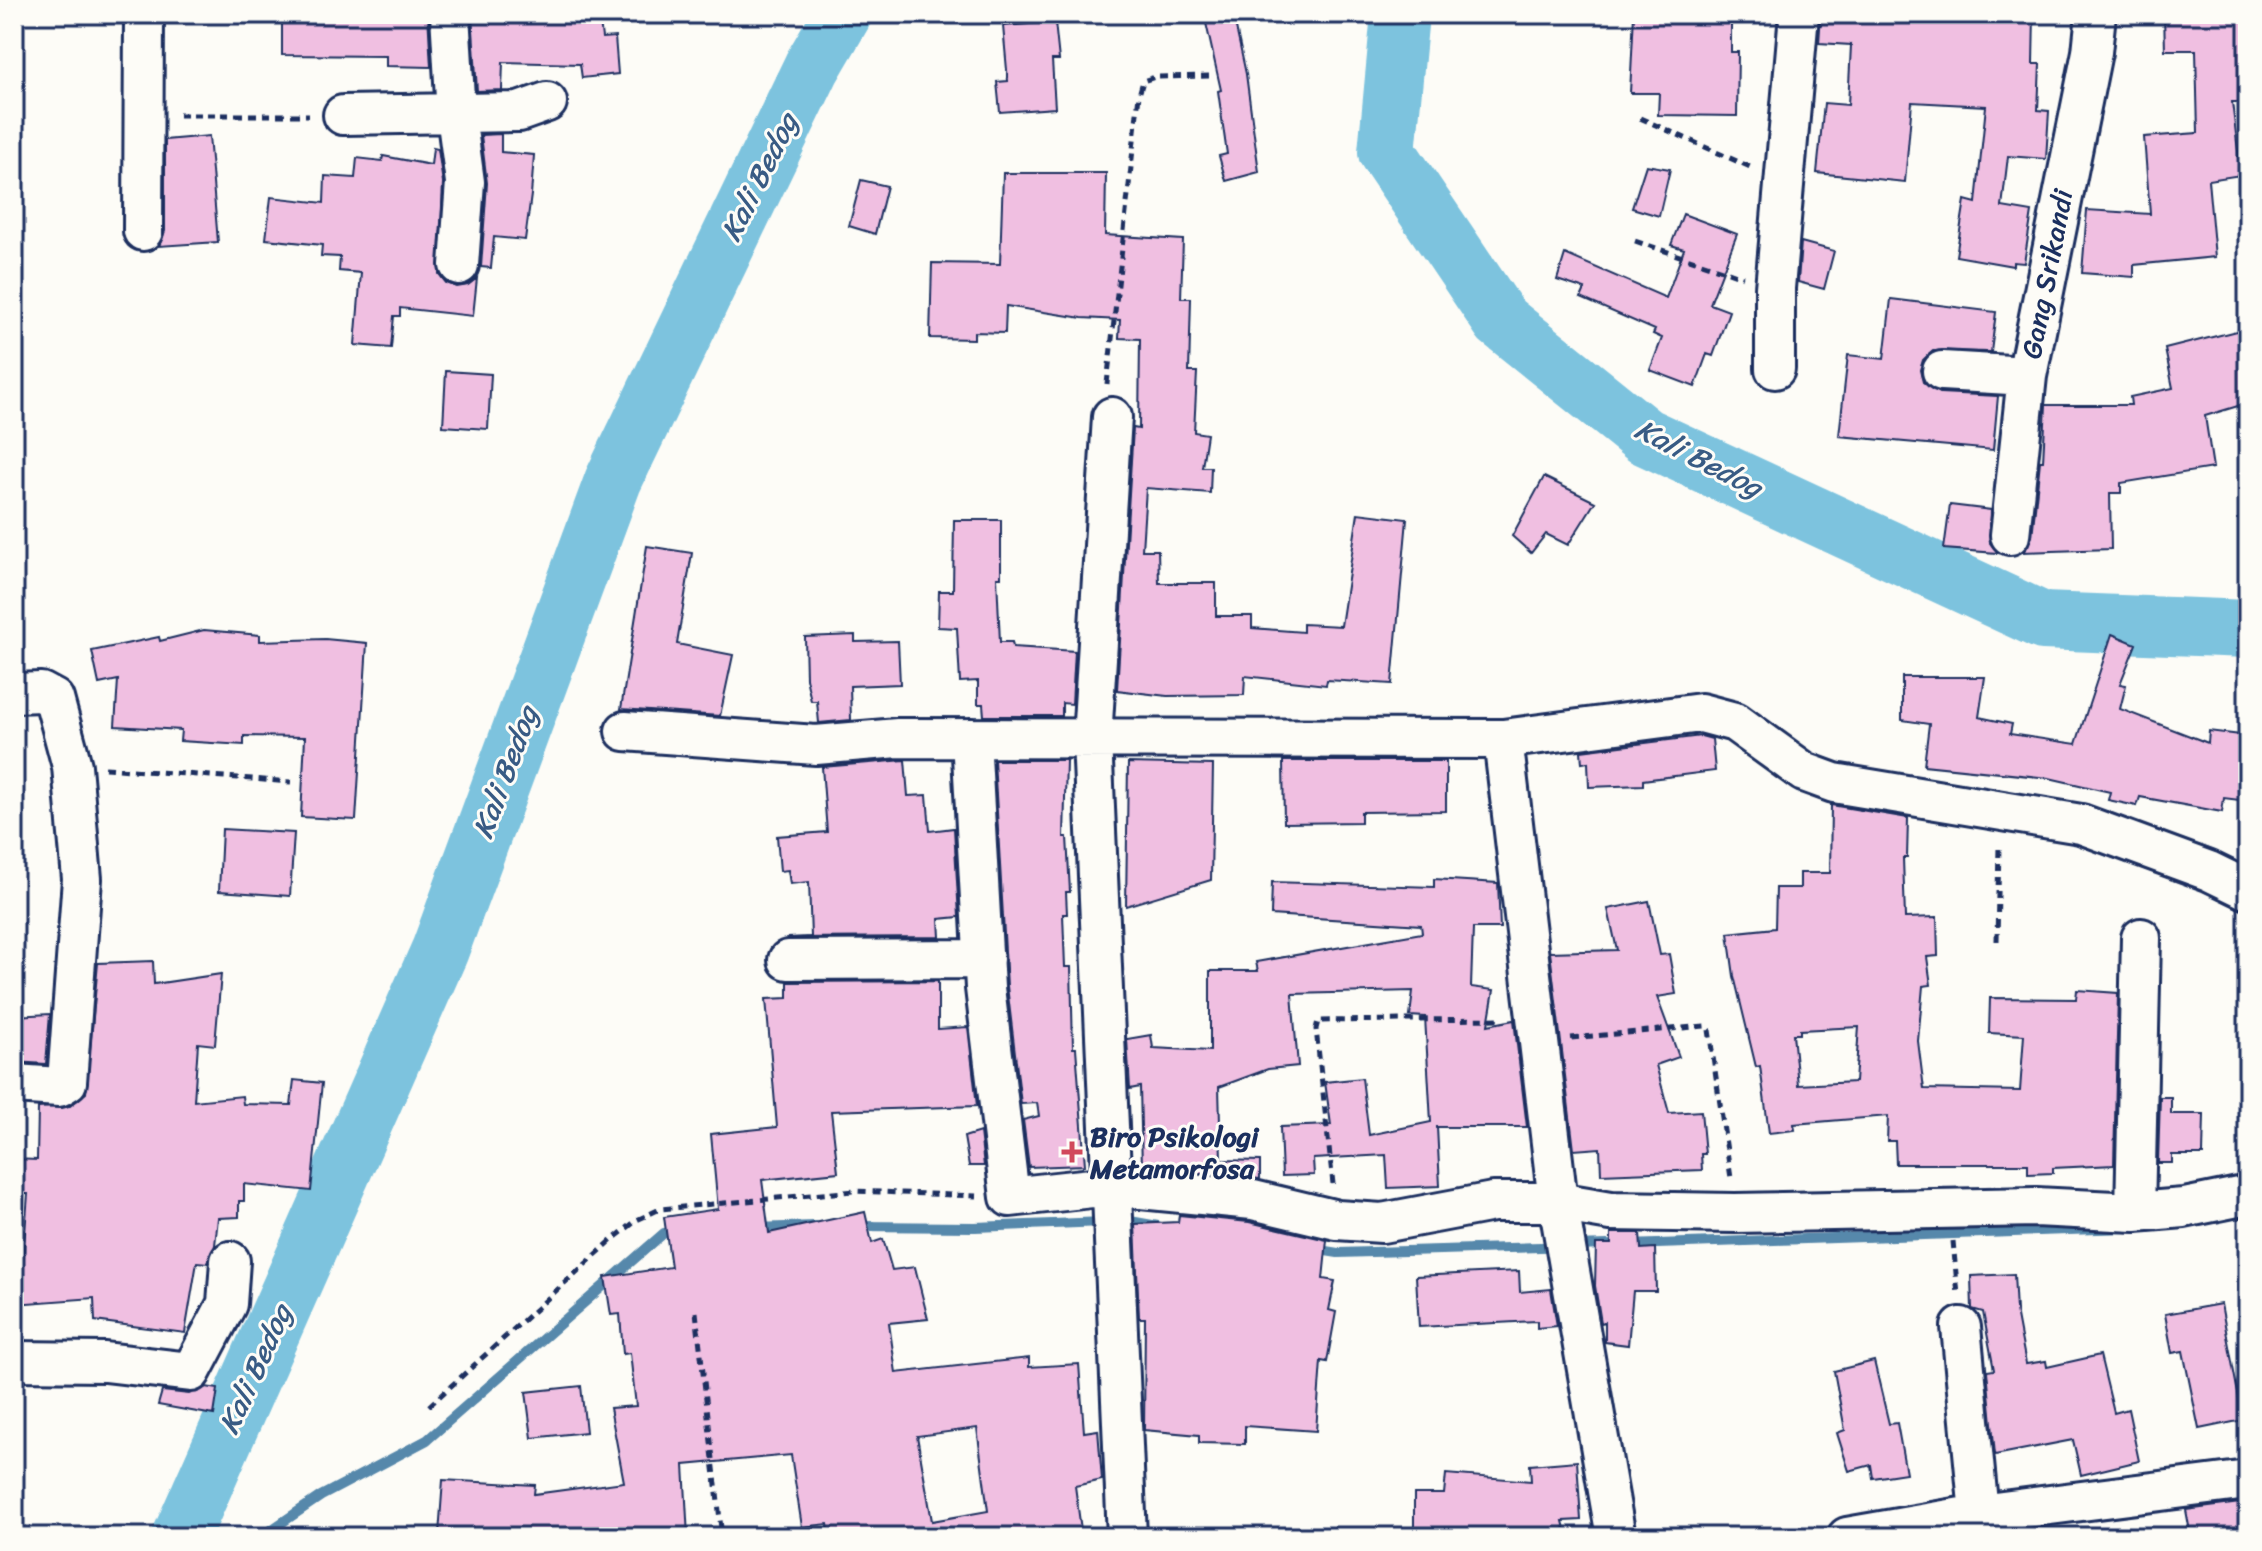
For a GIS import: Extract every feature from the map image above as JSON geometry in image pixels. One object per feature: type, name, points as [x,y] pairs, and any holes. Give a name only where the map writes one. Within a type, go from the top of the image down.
[{"type":"street","points":[[143,231],[144,14]]},
{"type":"street","points":[[450,14],[456,115],[465,182],[459,265]]},
{"type":"street","points":[[1775,369],[1775,288],[1799,14]]},
{"type":"street","name":"Gang Srikandi","points":[[2010,535],[2027,376],[2092,52],[2096,14]]},
{"type":"street","points":[[343,115],[519,112],[547,102]]},
{"type":"street","points":[[1942,371],[2027,376]]},
{"type":"street","points":[[1112,417],[1092,739],[1127,1537]]},
{"type":"street","points":[[14,693],[41,692],[52,696],[72,766],[82,879],[67,1082],[59,1087],[14,1084]]},
{"type":"street","points":[[625,731],[816,745],[898,738],[1503,739],[1701,713],[1735,722],[1804,772],[1834,783],[1857,784],[2000,813],[2081,824],[2209,871],[2248,890]]},
{"type":"street","points":[[971,738],[984,959],[1010,1197],[1110,1201],[1253,1200],[1337,1220],[1382,1223],[1493,1202],[1561,1219],[1611,1211],[1735,1213],[2036,1207],[2135,1212],[2184,1208],[2248,1195]]},
{"type":"street","points":[[1503,739],[1561,1219],[1616,1537]]},
{"type":"street","points":[[2135,1212],[2141,938]]},
{"type":"street","points":[[788,960],[984,959]]},
{"type":"street","points":[[14,1361],[105,1362],[191,1372],[227,1304],[230,1261]]},
{"type":"street","points":[[1961,1327],[1979,1514]]},
{"type":"street","points":[[1847,1537],[1979,1514],[2248,1480]]},
{"type":"path","points":[[1112,417],[1105,374],[1139,95],[1143,81],[1155,77],[1209,76]]},
{"type":"path","points":[[142,116],[343,115]]},
{"type":"path","points":[[1640,118],[1784,182]]},
{"type":"path","points":[[1635,241],[1775,288]]},
{"type":"path","points":[[72,766],[291,782]]},
{"type":"path","points":[[1997,941],[2000,813]]},
{"type":"path","points":[[1337,1220],[1316,1029],[1318,1021],[1536,1030],[1705,1026],[1709,1030],[1735,1213]]},
{"type":"path","points":[[429,1406],[612,1240],[637,1220],[660,1209],[854,1191],[1010,1197]]},
{"type":"path","points":[[1953,1240],[1961,1327]]},
{"type":"path","points":[[696,1312],[722,1537]]},
{"type":"building","points":[[282,14],[428,14],[431,67],[386,66],[386,56],[282,55]]},
{"type":"building","points":[[472,14],[569,17],[568,14],[599,14],[602,38],[615,37],[618,74],[582,78],[580,64],[503,62],[502,90],[477,91]]},
{"type":"building","points":[[1204,14],[1233,14],[1246,74],[1259,172],[1226,181],[1219,156],[1227,154],[1218,91],[1221,90]]},
{"type":"building","points":[[1634,14],[1711,14],[1711,20],[1731,20],[1731,52],[1738,52],[1737,116],[1658,115],[1659,93],[1630,93]]},
{"type":"building","points":[[1821,14],[2034,14],[2033,64],[2040,64],[2038,110],[2049,111],[2046,159],[2008,156],[2002,207],[2032,212],[2024,263],[2013,262],[2013,266],[1956,256],[1965,200],[1976,203],[1986,106],[1912,102],[1905,182],[1817,173],[1824,103],[1848,105],[1851,45],[1819,43]]},
{"type":"building","points":[[2164,14],[2248,14],[2248,102],[2232,102],[2241,175],[2208,180],[2215,257],[2134,265],[2134,277],[2082,273],[2087,210],[2150,214],[2144,137],[2198,133],[2196,50],[2165,50]]},
{"type":"building","points":[[1055,22],[1059,60],[1052,60],[1055,108],[1000,112],[997,82],[1008,81],[1003,26]]},
{"type":"building","points":[[501,134],[501,152],[534,155],[525,240],[494,237],[491,268],[481,267],[487,183],[481,135]]},
{"type":"building","points":[[209,136],[218,242],[159,246],[165,231],[165,140]]},
{"type":"building","points":[[433,148],[438,149],[443,183],[439,274],[446,283],[457,287],[468,285],[477,278],[473,316],[400,308],[400,316],[394,316],[391,348],[355,345],[361,273],[339,271],[340,257],[321,256],[322,245],[266,239],[271,197],[324,203],[325,176],[355,178],[357,158],[382,161],[383,156],[431,165]]},
{"type":"building","points":[[1646,165],[1670,169],[1659,216],[1632,208]]},
{"type":"building","points":[[1003,173],[1106,173],[1105,235],[1183,240],[1181,298],[1191,298],[1189,372],[1197,372],[1194,432],[1207,434],[1202,467],[1211,467],[1210,493],[1146,488],[1142,550],[1158,550],[1159,583],[1216,583],[1216,616],[1252,616],[1252,628],[1303,632],[1303,624],[1341,626],[1358,513],[1407,519],[1392,684],[1327,680],[1326,685],[1245,676],[1244,695],[1167,696],[1117,690],[1133,428],[1139,429],[1140,339],[1119,338],[1120,320],[1082,318],[1006,306],[1005,333],[974,332],[974,339],[930,338],[932,263],[1000,264]]},
{"type":"building","points":[[861,180],[887,186],[875,234],[849,226]]},
{"type":"building","points":[[1683,214],[1737,234],[1710,304],[1729,311],[1713,356],[1707,354],[1695,387],[1650,370],[1662,338],[1653,334],[1655,330],[1581,298],[1585,289],[1557,280],[1565,254],[1666,298],[1684,249],[1671,245]]},
{"type":"building","points":[[1801,242],[1834,251],[1824,289],[1798,282]]},
{"type":"building","points":[[1891,299],[1996,312],[1991,352],[1933,351],[1923,360],[1920,370],[1923,382],[1940,393],[1998,396],[1993,450],[1839,436],[1848,355],[1884,359]]},
{"type":"building","points":[[2248,328],[2248,403],[2205,416],[2213,468],[2121,483],[2121,493],[2110,493],[2111,549],[2023,552],[2032,537],[2040,461],[2043,461],[2046,405],[2131,405],[2130,397],[2173,388],[2165,349]]},
{"type":"building","points":[[446,371],[491,374],[488,429],[443,426]]},
{"type":"building","points":[[1544,477],[1595,502],[1568,545],[1546,534],[1531,553],[1512,536]]},
{"type":"building","points":[[1950,505],[1991,510],[1990,543],[1998,553],[1944,549]]},
{"type":"building","points":[[954,520],[1001,520],[1001,577],[997,577],[1000,642],[1012,642],[1013,647],[1075,651],[1072,704],[1062,703],[1062,716],[984,716],[983,704],[978,704],[978,681],[960,682],[957,628],[938,627],[939,591],[953,591]]},
{"type":"building","points":[[647,546],[692,553],[677,644],[733,655],[720,716],[621,709]]},
{"type":"building","points":[[204,630],[260,635],[260,641],[325,639],[367,643],[356,820],[301,817],[305,737],[244,736],[244,745],[180,741],[181,730],[115,726],[118,680],[99,684],[92,651],[159,637],[160,641]]},
{"type":"building","points":[[2112,634],[2136,644],[2120,684],[2126,685],[2120,709],[2208,743],[2209,731],[2248,736],[2248,801],[2224,798],[2222,812],[2140,797],[2137,806],[2108,800],[2110,792],[2049,778],[1924,765],[1929,724],[1902,720],[1902,677],[1985,677],[1979,717],[2012,724],[2010,734],[2076,744]]},
{"type":"building","points":[[855,635],[855,642],[898,641],[900,684],[850,686],[851,720],[819,723],[817,701],[811,701],[806,678],[805,637]]},
{"type":"building","points":[[1701,736],[1712,739],[1715,771],[1643,780],[1643,785],[1589,787],[1588,762],[1582,763],[1581,751]]},
{"type":"building","points":[[905,760],[908,796],[927,795],[930,831],[954,828],[959,917],[939,919],[940,937],[788,938],[811,937],[809,882],[790,884],[788,870],[780,871],[777,836],[827,832],[822,767]]},
{"type":"building","points":[[994,760],[1066,760],[1064,837],[1067,837],[1070,892],[1066,892],[1067,914],[1063,914],[1065,967],[1071,967],[1073,1048],[1076,1048],[1085,1165],[1029,1167],[1023,1120],[1039,1116],[1037,1103],[1021,1104],[1007,986]]},
{"type":"building","points":[[1283,761],[1446,761],[1446,811],[1361,812],[1361,822],[1284,823]]},
{"type":"building","points":[[1128,763],[1213,765],[1211,880],[1126,906]]},
{"type":"building","points":[[1831,805],[1908,818],[1907,858],[1903,858],[1905,918],[1937,917],[1938,956],[1927,957],[1931,985],[1923,986],[1918,1041],[1924,1089],[2020,1091],[2024,1035],[1989,1033],[1990,998],[2076,999],[2077,990],[2118,993],[2114,1165],[2053,1168],[2053,1173],[2028,1174],[2028,1164],[1896,1164],[1895,1141],[1887,1141],[1888,1116],[1794,1124],[1795,1130],[1769,1133],[1760,1066],[1756,1067],[1734,976],[1728,933],[1775,928],[1776,888],[1800,888],[1800,873],[1830,873]],"holes":[[[1859,1027],[1855,1082],[1798,1085],[1793,1034],[1800,1034],[1800,1030]]]},
{"type":"building","points":[[222,829],[294,833],[290,896],[219,891]]},
{"type":"building","points":[[1434,879],[1498,883],[1500,928],[1473,928],[1471,987],[1494,990],[1488,1025],[1514,1020],[1527,1127],[1437,1127],[1440,1186],[1388,1188],[1386,1155],[1313,1159],[1314,1175],[1282,1176],[1280,1127],[1331,1125],[1325,1082],[1362,1078],[1369,1135],[1431,1122],[1425,1017],[1410,1016],[1413,991],[1292,994],[1298,1066],[1268,1069],[1219,1087],[1221,1160],[1260,1161],[1260,1179],[1142,1167],[1140,1087],[1130,1089],[1127,1039],[1151,1035],[1153,1048],[1210,1051],[1210,971],[1258,971],[1256,962],[1422,933],[1421,925],[1271,915],[1272,882],[1434,887]]},
{"type":"building","points":[[1649,901],[1660,955],[1669,954],[1676,994],[1657,997],[1679,1057],[1656,1065],[1669,1113],[1701,1111],[1705,1154],[1701,1154],[1702,1170],[1601,1174],[1600,1148],[1574,1150],[1550,952],[1617,950],[1608,909]]},
{"type":"building","points":[[153,961],[154,984],[221,974],[215,1045],[198,1043],[194,1101],[242,1096],[243,1104],[291,1105],[294,1080],[322,1083],[311,1191],[244,1184],[244,1201],[239,1201],[239,1217],[218,1218],[215,1245],[208,1263],[197,1262],[185,1333],[95,1321],[94,1298],[14,1304],[14,1258],[23,1259],[28,1194],[14,1194],[14,1159],[37,1160],[38,1108],[70,1106],[86,1093],[98,963]]},
{"type":"building","points":[[938,981],[938,1029],[968,1027],[977,1106],[831,1111],[838,1172],[762,1180],[769,1233],[865,1212],[872,1243],[883,1239],[892,1270],[915,1267],[928,1319],[889,1323],[896,1373],[1029,1358],[1029,1367],[1079,1364],[1084,1432],[1098,1430],[1102,1480],[1075,1486],[1082,1537],[830,1537],[828,1524],[802,1527],[791,1455],[684,1465],[688,1537],[466,1537],[439,1534],[443,1480],[535,1485],[534,1494],[624,1482],[610,1408],[636,1406],[630,1353],[623,1354],[620,1314],[611,1315],[605,1277],[671,1267],[664,1217],[718,1209],[711,1134],[777,1127],[766,999],[788,998],[788,982]],"holes":[[[977,1428],[988,1511],[932,1521],[917,1436]]]},
{"type":"building","points":[[50,1014],[46,1064],[14,1062],[14,1016]]},
{"type":"building","points":[[2160,1097],[2171,1097],[2171,1114],[2204,1114],[2203,1155],[2172,1155],[2172,1163],[2158,1163]]},
{"type":"building","points":[[980,1132],[984,1166],[969,1166],[964,1137]]},
{"type":"building","points":[[1179,1215],[1249,1222],[1327,1240],[1323,1279],[1335,1281],[1329,1310],[1336,1312],[1327,1362],[1321,1361],[1316,1431],[1245,1426],[1245,1444],[1199,1443],[1199,1435],[1144,1430],[1145,1318],[1139,1318],[1135,1224],[1178,1222]]},
{"type":"building","points":[[1611,1233],[1640,1233],[1641,1249],[1655,1248],[1656,1291],[1633,1291],[1628,1345],[1605,1342],[1605,1322],[1601,1323],[1595,1286],[1596,1244],[1611,1244]]},
{"type":"building","points":[[1519,1271],[1520,1292],[1551,1289],[1557,1326],[1537,1328],[1537,1321],[1419,1327],[1416,1276]]},
{"type":"building","points":[[2014,1274],[2016,1311],[2026,1364],[2046,1361],[2047,1367],[2100,1355],[2114,1413],[2128,1409],[2139,1461],[2081,1475],[2073,1440],[1995,1455],[1987,1371],[1994,1370],[1983,1312],[1972,1309],[1971,1276]]},
{"type":"building","points":[[2221,1304],[2243,1420],[2199,1429],[2183,1351],[2172,1353],[2165,1314]]},
{"type":"building","points":[[1874,1361],[1889,1424],[1897,1423],[1906,1473],[1873,1478],[1871,1465],[1849,1471],[1837,1433],[1845,1430],[1834,1371]]},
{"type":"building","points":[[581,1386],[586,1432],[532,1438],[526,1392]]},
{"type":"building","points":[[206,1387],[218,1389],[214,1415],[158,1405],[162,1391],[189,1394]]},
{"type":"building","points":[[1577,1461],[1581,1520],[1563,1521],[1567,1537],[1414,1537],[1414,1494],[1444,1494],[1446,1474],[1531,1481],[1530,1465]]},
{"type":"building","points":[[2248,1502],[2248,1537],[2191,1537],[2186,1510]]},
{"type":"waterway","name":"Kali Bedog","points":[[181,1537],[440,950],[613,481],[812,67],[843,14]]},
{"type":"waterway","name":"Kali Bedog","points":[[1400,14],[1387,152],[1501,321],[1644,436],[2043,621],[2248,629]]},
{"type":"waterway","points":[[855,1226],[975,1227],[1130,1221],[1158,1226]]},
{"type":"waterway","points":[[755,1228],[815,1226]]},
{"type":"waterway","points":[[1628,1245],[2128,1228]]},
{"type":"waterway","points":[[261,1537],[321,1496],[427,1440],[664,1233],[679,1233]]},
{"type":"waterway","points":[[1313,1249],[1338,1253],[1608,1245]]},
{"type":"place","name":"Biro Psikologi Metamorfosa","points":[[1072,1152]]}]
